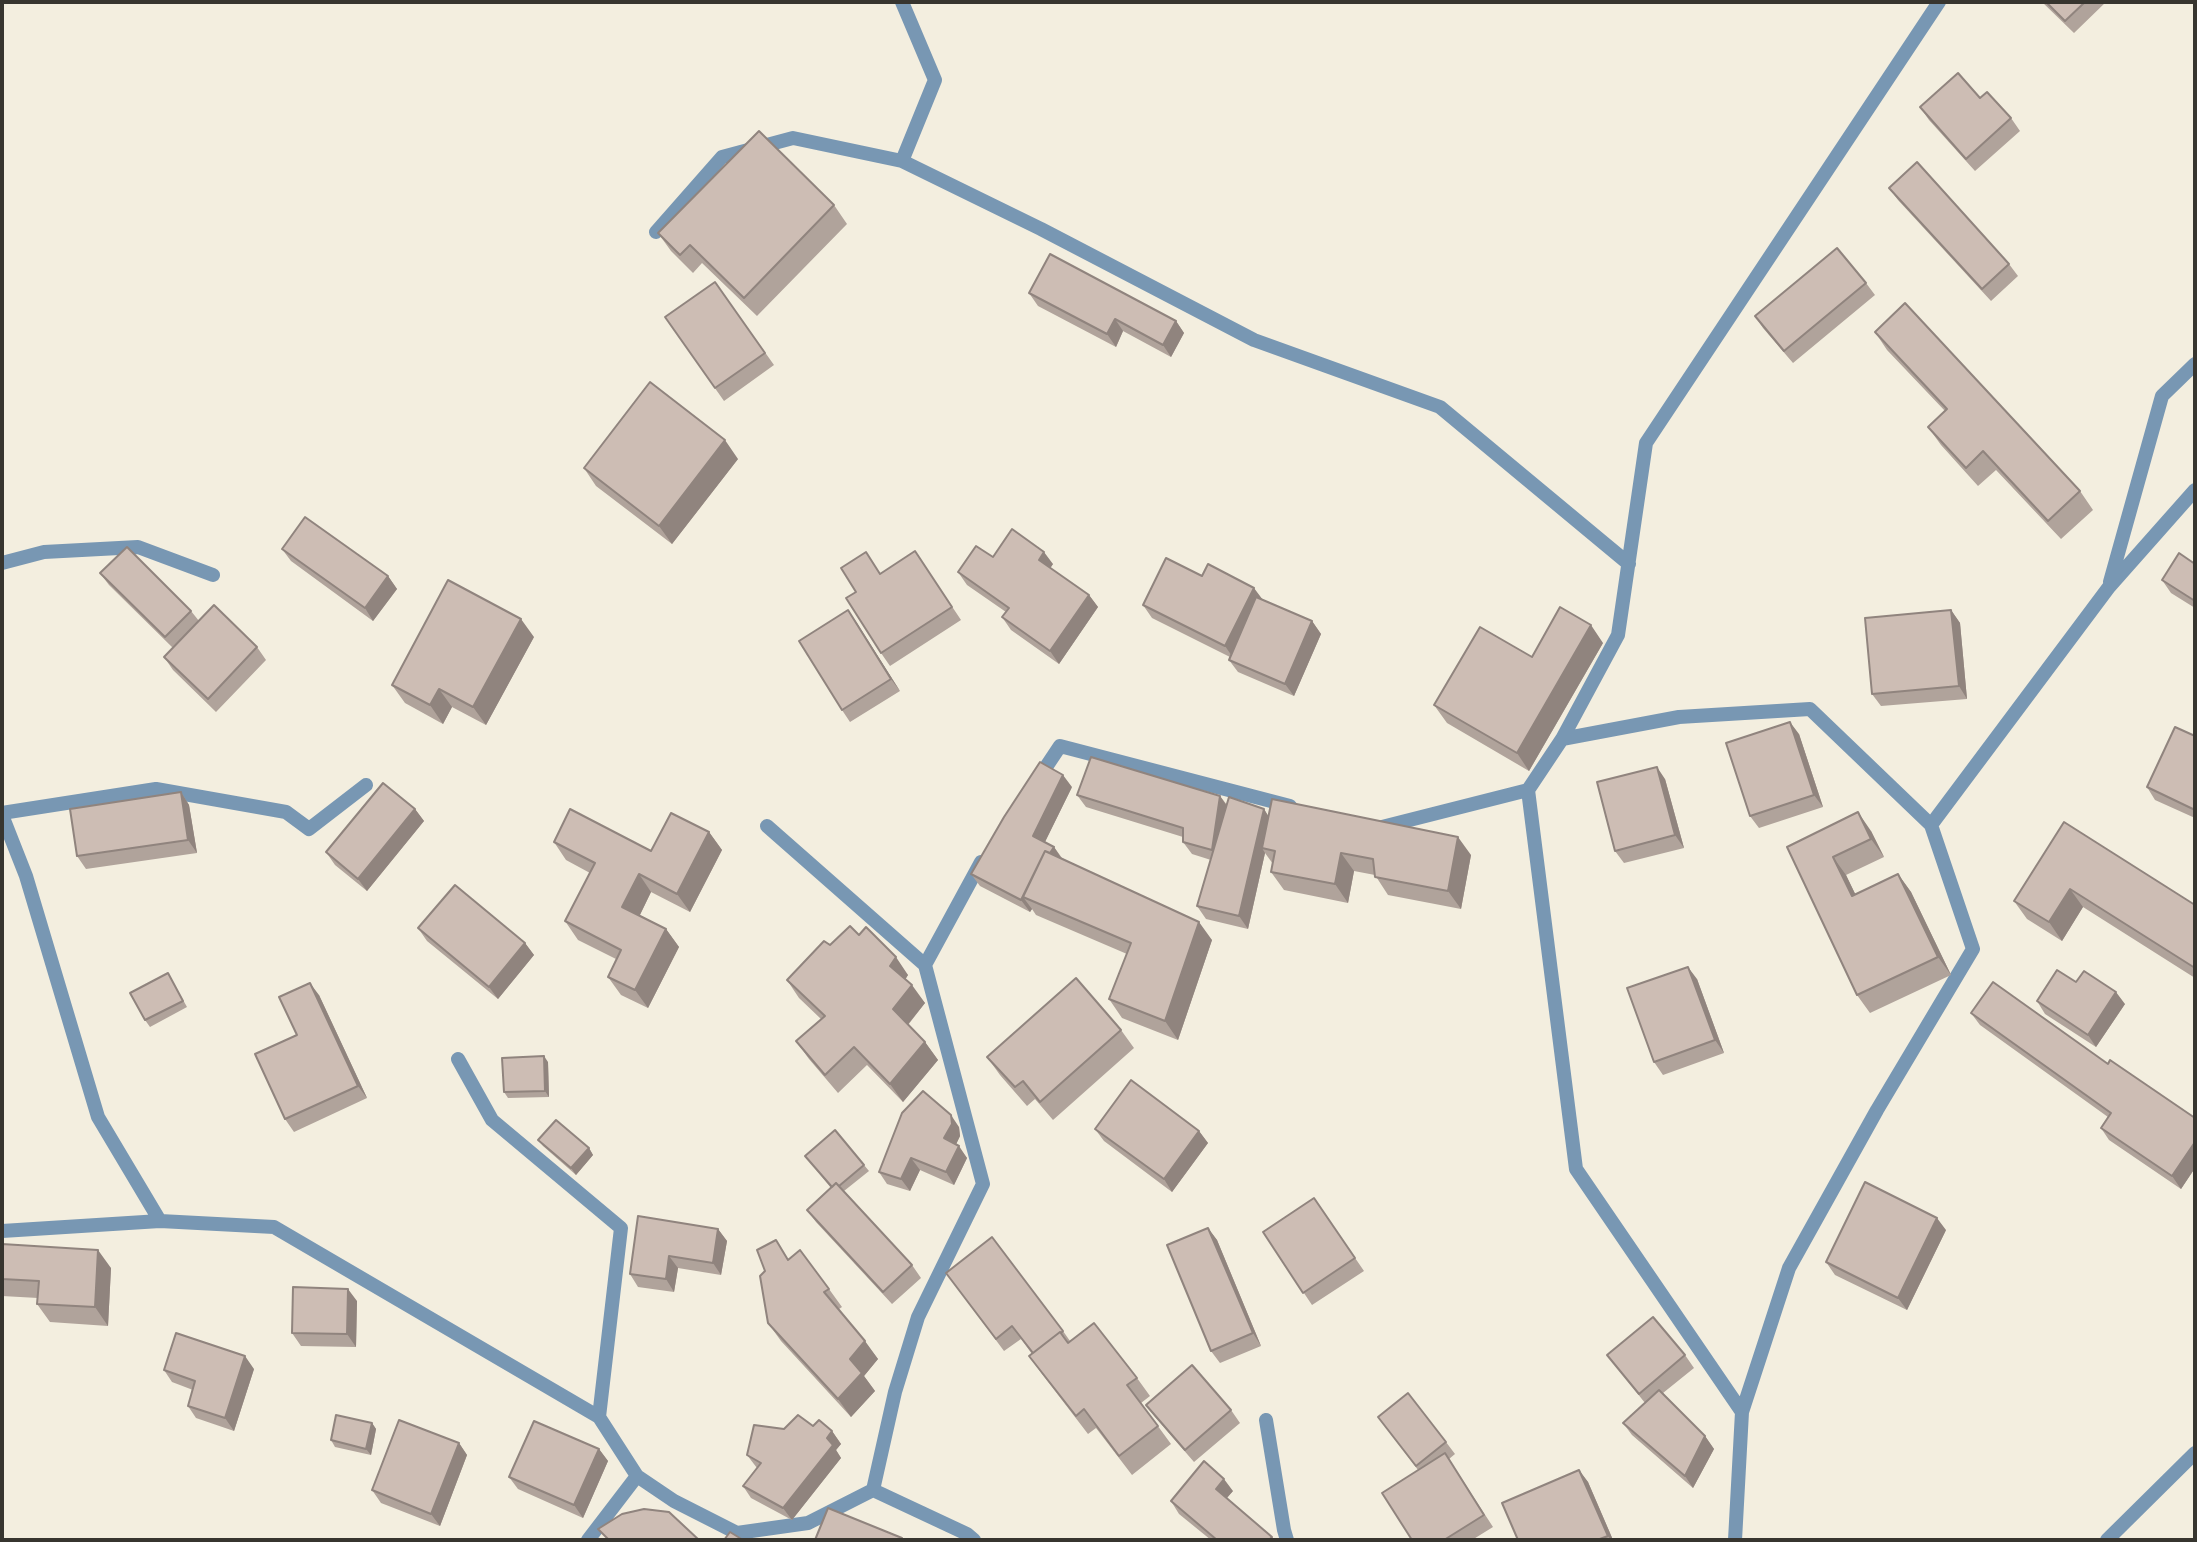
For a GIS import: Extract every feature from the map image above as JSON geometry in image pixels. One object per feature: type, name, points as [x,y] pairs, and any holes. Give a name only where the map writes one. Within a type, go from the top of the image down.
[{"type":"street","points":[[902,2],[935,80],[902,160]]},
{"type":"street","points":[[1742,1412],[1576,1169],[1528,790],[1562,739],[1618,635],[1646,443],[1939,2]]},
{"type":"street","points":[[656,232],[722,157],[793,138],[902,160],[1254,340],[1440,407],[1629,564]]},
{"type":"street","points":[[2109,587],[2162,396],[2195,364]]},
{"type":"street","points":[[1931,825],[2109,587],[2195,490]]},
{"type":"street","points":[[2,563],[44,552],[138,547],[213,575]]},
{"type":"street","points":[[1562,739],[1679,717],[1810,709],[1931,825],[1972,949],[1877,1110],[1789,1268],[1742,1412],[1735,1540]]},
{"type":"street","points":[[1030,790],[1060,746],[1310,811]]},
{"type":"street","points":[[160,1221],[98,1117],[26,876],[2,814],[156,789],[286,812],[309,829],[366,785]]},
{"type":"street","points":[[1363,825],[1376,829],[1528,790]]},
{"type":"street","points":[[767,826],[925,965],[983,1184],[918,1317],[895,1392],[873,1490]]},
{"type":"street","points":[[925,965],[985,855]]},
{"type":"street","points":[[458,1059],[492,1120],[621,1228],[599,1416]]},
{"type":"street","points":[[2,1231],[160,1221],[274,1227],[599,1416],[637,1476],[674,1501],[737,1533],[808,1523],[873,1490]]},
{"type":"street","points":[[1266,1420],[1287,1540]]},
{"type":"street","points":[[2107,1540],[2195,1453]]},
{"type":"street","points":[[588,1540],[637,1476]]},
{"type":"street","points":[[873,1490],[967,1534],[974,1540]]},
{"type":"building","points":[[2046,2],[2085,2],[2065,21]]},
{"type":"building","points":[[1958,73],[1980,98],[1987,92],[2011,118],[1966,159],[1920,107]]},
{"type":"building","points":[[759,131],[834,205],[744,298],[690,245],[680,255],[658,233]]},
{"type":"building","points":[[1917,162],[2009,264],[1982,289],[1889,188]]},
{"type":"building","points":[[1837,248],[1866,283],[1784,351],[1755,316]]},
{"type":"building","points":[[1050,254],[1176,321],[1163,345],[1115,319],[1107,334],[1029,293]]},
{"type":"building","points":[[715,282],[765,353],[715,388],[665,317]]},
{"type":"building","points":[[1905,303],[2080,491],[2048,521],[1983,451],[1966,468],[1928,427],[1947,409],[1875,332]]},
{"type":"building","points":[[650,382],[725,440],[659,526],[584,468]]},
{"type":"building","points":[[305,517],[388,576],[365,608],[282,549]]},
{"type":"building","points":[[1012,529],[1044,552],[1039,560],[1089,595],[1050,651],[1002,617],[1009,608],[958,572],[976,546],[993,557]]},
{"type":"building","points":[[127,547],[191,611],[165,637],[100,573]]},
{"type":"building","points":[[915,551],[952,607],[881,653],[846,598],[856,592],[841,568],[866,552],[880,574]]},
{"type":"building","points":[[2179,553],[2195,564],[2195,601],[2162,580]]},
{"type":"building","points":[[1166,558],[1202,576],[1208,564],[1254,588],[1225,646],[1143,605]]},
{"type":"building","points":[[448,580],[521,619],[473,707],[439,689],[430,705],[392,685]]},
{"type":"building","points":[[1256,597],[1312,621],[1285,684],[1229,660]]},
{"type":"building","points":[[214,605],[257,647],[208,699],[164,657]]},
{"type":"building","points":[[1560,607],[1591,625],[1517,753],[1434,705],[1480,627],[1532,657]]},
{"type":"building","points":[[848,610],[891,679],[842,710],[799,641]]},
{"type":"building","points":[[1951,610],[1959,686],[1872,694],[1865,618]]},
{"type":"building","points":[[1790,722],[1814,795],[1750,816],[1726,743]]},
{"type":"building","points":[[2175,727],[2195,736],[2195,810],[2147,787]]},
{"type":"building","points":[[1091,757],[1220,796],[1212,850],[1183,842],[1183,828],[1077,795]]},
{"type":"building","points":[[1040,762],[1063,775],[1033,836],[1054,847],[1050,853],[1045,851],[1021,900],[971,874]]},
{"type":"building","points":[[1657,767],[1675,835],[1615,851],[1597,782]]},
{"type":"building","points":[[383,783],[415,809],[358,879],[326,852]]},
{"type":"building","points":[[181,792],[188,840],[77,856],[70,809]]},
{"type":"building","points":[[1229,797],[1264,809],[1239,916],[1197,906]]},
{"type":"building","points":[[1272,799],[1458,837],[1448,891],[1375,877],[1373,859],[1341,853],[1335,884],[1271,872],[1275,851],[1262,848]]},
{"type":"building","points":[[570,809],[651,851],[671,813],[709,832],[677,894],[639,874],[622,907],[666,929],[635,990],[608,977],[621,950],[565,921],[595,863],[554,842]]},
{"type":"building","points":[[1858,812],[1871,839],[1833,857],[1852,896],[1898,874],[1938,957],[1857,995],[1787,847]]},
{"type":"building","points":[[2064,822],[2195,905],[2195,968],[2070,889],[2049,922],[2014,901]]},
{"type":"building","points":[[1045,851],[1199,922],[1165,1021],[1109,999],[1131,943],[1023,897]]},
{"type":"building","points":[[455,885],[525,943],[489,987],[418,928]]},
{"type":"building","points":[[850,926],[859,935],[866,927],[896,957],[890,966],[912,985],[893,1009],[925,1042],[890,1084],[854,1047],[825,1075],[796,1041],[825,1016],[787,980],[824,941],[830,945]]},
{"type":"building","points":[[1688,967],[1715,1040],[1654,1062],[1627,988]]},
{"type":"building","points":[[2057,970],[2076,982],[2084,971],[2116,992],[2088,1035],[2037,1001]]},
{"type":"building","points":[[168,973],[183,1001],[145,1020],[130,993]]},
{"type":"building","points":[[1076,978],[1121,1030],[1040,1102],[1023,1081],[1015,1087],[987,1057]]},
{"type":"building","points":[[1993,982],[2108,1064],[2110,1060],[2195,1118],[2195,1142],[2172,1176],[2101,1128],[2111,1113],[1971,1013]]},
{"type":"building","points":[[310,983],[358,1086],[285,1119],[255,1054],[297,1035],[279,997]]},
{"type":"building","points":[[544,1056],[545,1091],[504,1092],[502,1058]]},
{"type":"building","points":[[1131,1080],[1199,1131],[1164,1179],[1095,1129]]},
{"type":"building","points":[[923,1091],[951,1115],[952,1124],[944,1138],[959,1146],[946,1172],[911,1158],[901,1179],[879,1172],[902,1113]]},
{"type":"building","points":[[556,1120],[589,1148],[571,1168],[538,1140]]},
{"type":"building","points":[[835,1130],[864,1165],[839,1186],[836,1183],[832,1187],[805,1156]]},
{"type":"building","points":[[1865,1182],[1937,1218],[1898,1298],[1826,1262]]},
{"type":"building","points":[[836,1183],[912,1265],[883,1292],[807,1210]]},
{"type":"building","points":[[1314,1198],[1355,1258],[1303,1293],[1263,1232]]},
{"type":"building","points":[[638,1216],[718,1229],[713,1263],[669,1256],[666,1279],[630,1274]]},
{"type":"building","points":[[1208,1228],[1253,1333],[1211,1351],[1167,1245]]},
{"type":"building","points":[[992,1237],[1063,1331],[1033,1353],[1012,1326],[996,1339],[946,1273]]},
{"type":"building","points":[[776,1240],[788,1260],[800,1250],[829,1289],[824,1292],[865,1341],[850,1359],[862,1373],[838,1399],[768,1323],[760,1276],[765,1271],[757,1250]]},
{"type":"building","points":[[2,1244],[98,1250],[95,1307],[37,1304],[39,1281],[2,1279]]},
{"type":"building","points":[[293,1287],[348,1289],[347,1334],[292,1333]]},
{"type":"building","points":[[1653,1317],[1685,1355],[1639,1394],[1607,1355]]},
{"type":"building","points":[[1094,1323],[1137,1378],[1127,1385],[1158,1426],[1119,1456],[1084,1409],[1076,1416],[1029,1356],[1060,1332],[1068,1343]]},
{"type":"building","points":[[176,1333],[245,1356],[225,1418],[188,1406],[195,1381],[164,1370]]},
{"type":"building","points":[[1192,1365],[1231,1410],[1185,1450],[1146,1405]]},
{"type":"building","points":[[1659,1390],[1705,1436],[1685,1476],[1623,1423]]},
{"type":"building","points":[[1408,1393],[1446,1442],[1416,1466],[1378,1417]]},
{"type":"building","points":[[336,1415],[372,1423],[366,1449],[331,1440]]},
{"type":"building","points":[[798,1415],[813,1426],[819,1420],[832,1431],[827,1438],[833,1445],[783,1508],[743,1486],[761,1463],[747,1455],[754,1425],[784,1429]]},
{"type":"building","points":[[399,1420],[459,1443],[431,1514],[372,1490]]},
{"type":"building","points":[[534,1421],[599,1449],[574,1505],[509,1477]]},
{"type":"building","points":[[1445,1453],[1484,1515],[1444,1540],[1412,1540],[1382,1493]]},
{"type":"building","points":[[1204,1461],[1224,1479],[1216,1489],[1272,1537],[1269,1540],[1217,1540],[1171,1501]]},
{"type":"building","points":[[1579,1470],[1608,1536],[1597,1540],[1518,1540],[1502,1503]]},
{"type":"building","points":[[828,1508],[902,1538],[815,1540]]},
{"type":"building","points":[[644,1509],[669,1512],[699,1540],[609,1540],[598,1529],[622,1514]]},
{"type":"building","points":[[730,1532],[743,1540],[724,1540]]}]
